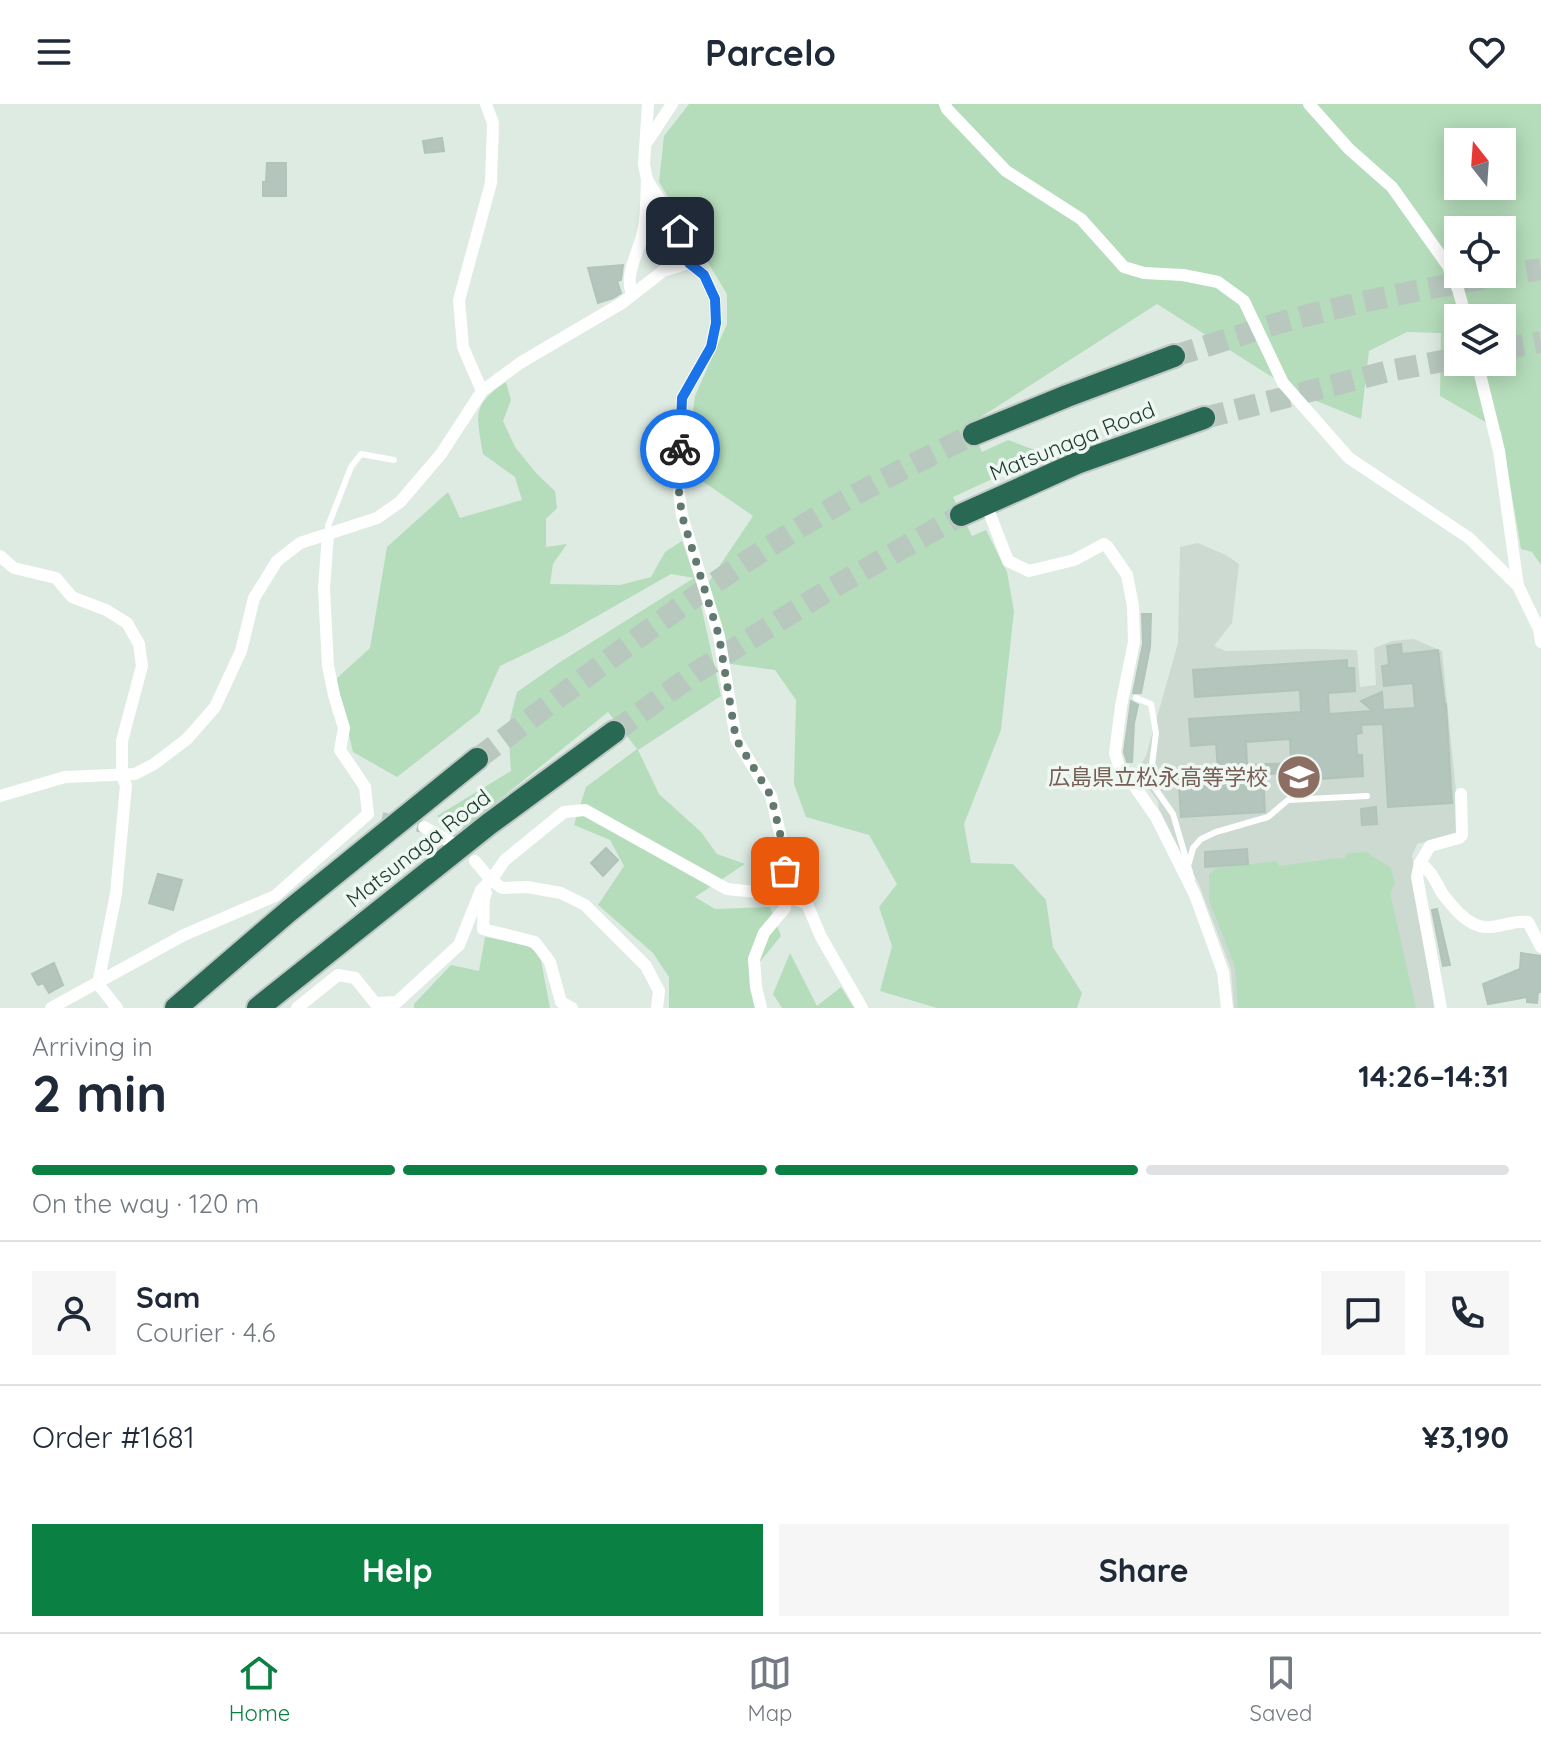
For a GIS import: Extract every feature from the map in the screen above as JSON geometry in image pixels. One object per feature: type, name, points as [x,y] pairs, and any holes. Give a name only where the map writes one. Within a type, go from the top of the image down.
[{"type":"highway","name":"Matsunaga Road","points":[[974,434],[1174,356]]},
{"type":"highway","name":"Matsunaga Road","points":[[961,515],[1077,463],[1204,418]]},
{"type":"highway","name":"Matsunaga Road","points":[[258,1008],[489,824],[614,732]]},
{"type":"highway","name":"Matsunaga Road","points":[[176,1008],[282,904],[477,759]]},
{"type":"street","points":[[482,391],[463,347],[459,300],[491,183],[493,123],[486,104]]},
{"type":"street","points":[[632,294],[629,287],[632,265],[644,232],[648,104]]},
{"type":"street","points":[[645,145],[672,104]]},
{"type":"street","points":[[945,104],[1006,171],[1081,219],[1124,267],[1144,273],[1183,275],[1218,282],[1244,301],[1283,383],[1349,458],[1469,538],[1518,586]]},
{"type":"street","points":[[1309,104],[1349,149],[1392,187],[1448,266],[1462,304]]},
{"type":"street","points":[[0,796],[65,777],[135,774],[187,739],[215,707],[241,651],[254,598],[277,561],[300,543],[377,518],[400,502],[441,454],[482,391],[520,363],[622,303],[663,271],[689,263],[696,256],[647,180]]},
{"type":"street","points":[[689,263],[704,275],[715,299],[716,323],[711,347],[682,398],[679,492],[682,516],[719,636],[736,739],[771,796],[783,846],[785,908],[764,933],[754,959],[761,1008]]},
{"type":"street","points":[[1480,376],[1499,451],[1518,586],[1539,629],[1541,642]]},
{"type":"street","points":[[986,504],[1008,561],[1029,571],[1074,560],[1104,544],[1127,575],[1133,606],[1134,642],[1115,753],[1120,769],[1156,817],[1195,895],[1223,972],[1227,1008]]},
{"type":"street","points":[[328,534],[324,589],[328,666],[344,728],[340,750],[365,787],[368,814]]},
{"type":"street","points":[[0,556],[14,568],[56,578],[72,597],[117,616],[127,623],[139,644],[142,666],[122,741],[122,776],[126,785],[116,894],[100,987],[117,1008]]},
{"type":"street","points":[[1441,1008],[1417,877],[1420,863],[1430,846],[1462,835],[1461,794]]},
{"type":"street","points":[[297,1008],[338,975],[355,978],[375,1003],[397,1002],[459,945],[481,890],[505,860],[564,812],[585,810],[727,889],[786,895],[807,904],[821,937],[862,1008]]},
{"type":"street","points":[[368,814],[382,818]]},
{"type":"street","points":[[51,1008],[100,987],[184,935],[282,904],[368,814]]},
{"type":"street","points":[[424,827],[452,843]]},
{"type":"street","points":[[475,861],[502,888],[527,887],[561,893],[585,905],[646,966],[659,991],[657,1008]]},
{"type":"street","points":[[1420,863],[1429,869],[1443,893],[1468,922],[1485,927],[1528,922],[1541,947]]},
{"type":"street","points":[[491,880],[484,899],[483,929],[535,942],[550,962],[561,1002],[572,1008]]},
{"type":"lane","points":[[328,534],[328,526],[351,467],[361,454],[394,460]]},
{"type":"lane","points":[[1136,698],[1151,704],[1156,733],[1150,781],[1173,814],[1195,895]]},
{"type":"lane","points":[[1189,866],[1190,854],[1201,839],[1268,817],[1288,800],[1367,796]]},
{"type":"shaded area","name":"広島県立松永高等学校","points":[[1198,543],[1239,564],[1232,623],[1214,646],[1226,651],[1357,650],[1360,687],[1376,685],[1374,648],[1392,641],[1414,639],[1442,651],[1460,832],[1417,844],[1412,856],[1434,1008],[1234,1008],[1231,969],[1198,882],[1139,768],[1146,756],[1178,643],[1180,547]]},
{"type":"green space","points":[[689,104],[1541,104],[1541,565],[1532,552],[1521,549],[1501,431],[1440,396],[1441,333],[1407,332],[1369,351],[1361,419],[1299,394],[1157,304],[970,424],[982,452],[1008,440],[1046,454],[953,497],[972,536],[986,530],[1007,572],[1014,611],[1001,730],[964,824],[971,863],[1013,864],[1046,900],[1053,947],[1082,993],[1077,1008],[937,1008],[880,991],[892,946],[879,907],[897,884],[869,835],[806,817],[794,784],[796,700],[775,670],[731,664],[708,583],[753,516],[685,469],[695,396],[727,324],[727,294],[659,182],[664,136]]},
{"type":"green space","points":[[506,382],[511,400],[503,421],[515,447],[555,491],[557,508],[546,519],[546,547],[567,544],[553,564],[550,584],[620,585],[651,577],[665,552],[682,541],[695,578],[721,696],[638,750],[659,794],[701,832],[717,854],[745,864],[695,897],[715,909],[770,907],[781,936],[758,964],[759,1008],[669,1008],[669,977],[653,953],[598,905],[624,866],[610,840],[574,825],[586,787],[637,749],[608,712],[462,830],[437,816],[511,771],[508,727],[517,692],[694,578],[671,574],[564,635],[500,666],[479,713],[397,777],[353,752],[336,679],[370,648],[387,547],[448,492],[460,518],[522,500],[515,477],[483,454],[479,430],[481,405]]},
{"type":"green space","points":[[1366,852],[1391,868],[1395,884],[1390,893],[1416,1008],[1238,1008],[1235,967],[1209,900],[1209,874],[1217,868],[1277,861],[1279,866],[1345,858],[1347,853]]},
{"type":"green space","points":[[485,937],[525,944],[540,955],[550,1008],[414,1008],[414,1004],[451,965],[479,971]]},
{"type":"green space","points":[[790,953],[817,1006],[841,987],[854,1008],[782,1008],[773,994]]},
{"type":"building","points":[[442,138],[444,151],[425,153],[423,141]]},
{"type":"building","points":[[267,163],[286,163],[286,196],[263,196]]},
{"type":"building","points":[[623,265],[621,280],[617,281],[621,293],[598,303],[588,268]]},
{"type":"building","points":[[1142,614],[1151,614],[1150,647],[1141,693],[1133,693],[1143,644]]},
{"type":"building","points":[[1401,644],[1402,654],[1438,650],[1446,705],[1452,803],[1388,807],[1383,724],[1361,725],[1362,733],[1356,734],[1357,755],[1362,755],[1363,776],[1292,781],[1292,773],[1263,774],[1265,812],[1181,817],[1178,772],[1218,769],[1216,744],[1191,746],[1189,719],[1301,712],[1300,690],[1195,697],[1193,670],[1347,660],[1347,668],[1354,668],[1355,691],[1328,693],[1329,714],[1373,711],[1361,701],[1382,692],[1383,710],[1415,708],[1413,683],[1384,686],[1382,666],[1389,665],[1387,646]],"holes":[[[1290,739],[1291,763],[1247,765],[1246,742]]]},
{"type":"building","points":[[1131,701],[1138,705],[1132,762],[1127,762],[1124,752]]},
{"type":"building","points":[[1376,807],[1377,824],[1362,825],[1361,809]]},
{"type":"building","points":[[606,848],[618,860],[603,876],[591,863]]},
{"type":"building","points":[[1247,849],[1248,864],[1205,867],[1205,852]]},
{"type":"building","points":[[158,874],[182,880],[173,910],[149,903]]},
{"type":"building","points":[[1437,909],[1450,965],[1443,966],[1432,910]]},
{"type":"building","points":[[1521,953],[1541,956],[1541,992],[1538,992],[1537,1003],[1527,1002],[1527,997],[1488,1004],[1483,984],[1520,969]]},
{"type":"building","points":[[54,963],[63,985],[49,993],[43,983],[38,985],[32,974]]},
{"type":"tunnel","points":[[1174,356],[1349,305],[1541,269]]},
{"type":"tunnel","points":[[1516,346],[1541,342]]},
{"type":"tunnel","points":[[1204,418],[1389,371],[1444,361]]},
{"type":"tunnel","points":[[477,759],[738,567],[847,500],[974,434]]},
{"type":"tunnel","points":[[614,732],[695,673],[832,588],[961,515]]},
{"type":"tunnel","points":[[382,818],[424,827]]},
{"type":"way so far","points":[[680,449],[682,516],[719,636],[736,739],[771,796],[783,846],[785,871]]},
{"type":"place","name":"広島県立松永高等学校","points":[[1299,777]]},
{"type":"route","points":[[680,231],[696,256],[689,263],[704,275],[715,299],[716,323],[711,347],[682,398],[680,449]]}]
